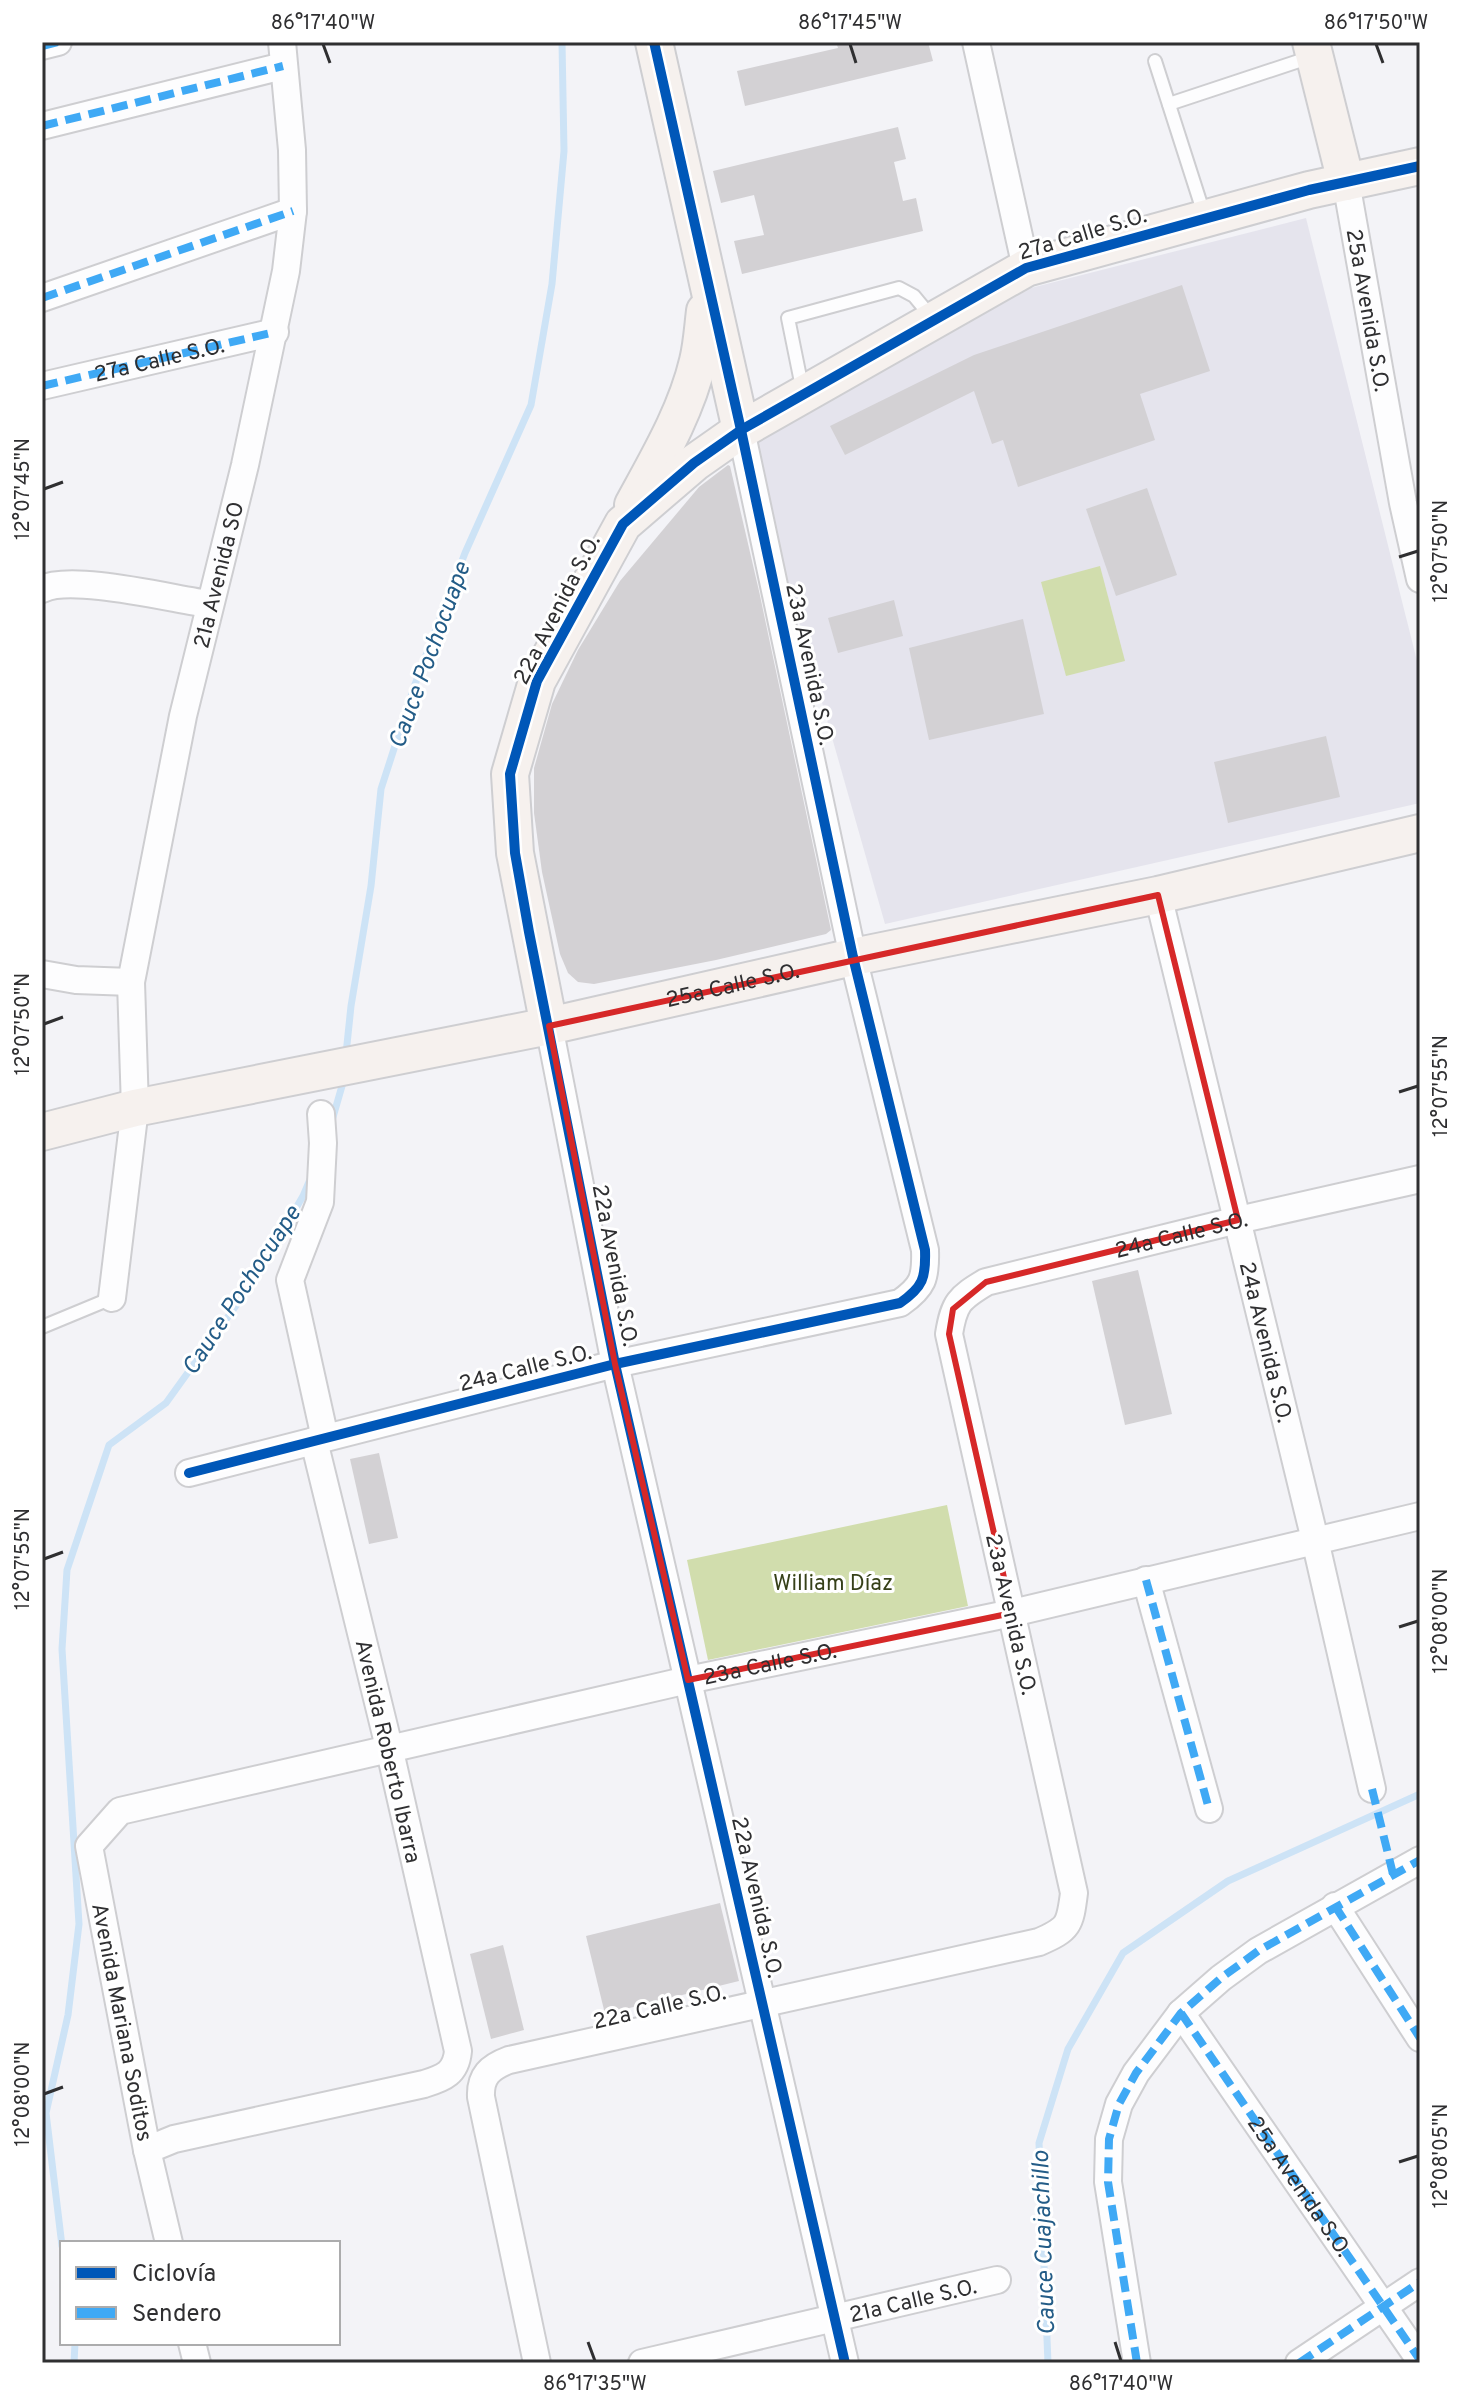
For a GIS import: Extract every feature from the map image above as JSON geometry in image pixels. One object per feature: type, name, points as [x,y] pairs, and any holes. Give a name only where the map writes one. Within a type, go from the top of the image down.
[{"type":"street","points":[[42,46],[58,42]]},
{"type":"street","name":"23a Avenida S.O.","points":[[654,42],[741,430],[853,957],[925,1250],[926,1273],[917,1291]]},
{"type":"street","points":[[976,42],[1026,268]]},
{"type":"street","name":"25a Avenida S.O.","points":[[1312,49],[1346,182],[1412,501],[1420,579]]},
{"type":"street","points":[[42,126],[283,54]]},
{"type":"street","name":"21a Avenida SO","points":[[112,1298],[135,1108],[131,982],[183,716],[245,465],[286,271],[293,211],[292,150],[283,54]]},
{"type":"street","name":"27a Calle S.O.","points":[[741,430],[1026,268],[1206,218],[1420,166]]},
{"type":"street","points":[[42,298],[293,211]]},
{"type":"street","points":[[623,524],[670,437],[698,361],[708,285]]},
{"type":"street","name":"27a Calle S.O.","points":[[42,386],[275,332]]},
{"type":"street","name":"22a Avenida S.O.","points":[[741,430],[694,463],[623,524],[537,681],[510,774],[515,853],[615,1364],[845,2363]]},
{"type":"street","points":[[42,589],[51,584],[81,583],[209,604]]},
{"type":"street","name":"25a Calle S.O.","points":[[42,1132],[135,1108],[549,1026],[853,957],[1158,895],[1420,833]]},
{"type":"street","name":"24a Avenida S.O.","points":[[1158,895],[1315,1540],[1372,1789]]},
{"type":"street","points":[[42,974],[76,980],[131,982]]},
{"type":"street","name":"Avenida Roberto Ibarra","points":[[147,2150],[174,2139],[424,2084],[451,2073],[457,2063],[458,2051],[319,1440],[290,1280],[320,1202],[321,1114]]},
{"type":"street","name":"24a Calle S.O.","points":[[953,1309],[964,1295],[986,1282],[1420,1179]]},
{"type":"street","name":"24a Calle S.O.","points":[[189,1473],[615,1364],[900,1303],[917,1291]]},
{"type":"street","name":"23a Avenida S.O.","points":[[953,1309],[949,1334],[1074,1893],[1071,1920]]},
{"type":"street","name":"23a Calle S.O.","points":[[120,1811],[688,1680],[1012,1613],[1420,1516]]},
{"type":"street","points":[[1146,1580],[1209,1809]]},
{"type":"street","name":"Avenida Mariana Soditos","points":[[120,1811],[89,1846],[147,2150],[169,2241]]},
{"type":"street","points":[[1137,2363],[1108,2182],[1109,2139],[1119,2104],[1136,2073],[1181,2013],[1221,1978],[1258,1951],[1420,1860]]},
{"type":"street","points":[[1335,1906],[1420,2038]]},
{"type":"street","name":"22a Calle S.O.","points":[[537,2363],[481,2097],[482,2079],[490,2070],[509,2060],[1039,1942],[1057,1934],[1071,1920]]},
{"type":"street","name":"25a Avenida S.O.","points":[[1181,2013],[1420,2360]]},
{"type":"street","name":"21a Calle S.O.","points":[[642,2363],[997,2280]]},
{"type":"street","points":[[1299,2363],[1420,2282]]},
{"type":"lane","points":[[1169,104],[1312,49]]},
{"type":"lane","points":[[1155,61],[1206,218]]},
{"type":"lane","points":[[803,393],[788,318],[899,288],[914,296],[935,321]]},
{"type":"lane","points":[[42,1327],[112,1298]]},
{"type":"highlighted area","points":[[1158,895],[1238,1220],[986,1282],[953,1309],[949,1334],[1012,1613],[688,1680],[615,1364],[549,1026]]},
{"type":"shaded area","points":[[1306,218],[1420,673],[1420,803],[885,924],[746,435],[1023,290]]},
{"type":"green space","points":[[1100,566],[1125,661],[1066,676],[1041,582]]},
{"type":"green space","name":"William Díaz","points":[[947,1505],[968,1606],[708,1660],[687,1560]]},
{"type":"building","points":[[836,42],[928,42],[933,61],[745,106],[737,71],[838,48]]},
{"type":"building","points":[[898,127],[906,159],[894,162],[903,201],[916,198],[923,231],[742,274],[734,241],[764,235],[754,195],[721,203],[713,171]]},
{"type":"building","points":[[1182,285],[1210,371],[1140,394],[1155,440],[1018,487],[1003,440],[992,444],[974,391],[845,455],[830,426],[974,355]]},
{"type":"building","points":[[728,465],[759,591],[831,930],[826,934],[716,960],[594,984],[578,982],[568,973],[560,954],[542,872],[534,813],[534,768],[552,704],[578,650],[620,581],[699,487]]},
{"type":"building","points":[[1147,488],[1177,575],[1116,596],[1086,509]]},
{"type":"building","points":[[894,600],[903,636],[838,653],[828,618]]},
{"type":"building","points":[[1023,619],[1044,714],[929,740],[909,648]]},
{"type":"building","points":[[1326,736],[1340,797],[1228,823],[1214,762]]},
{"type":"building","points":[[1138,1270],[1172,1414],[1125,1425],[1092,1281]]},
{"type":"building","points":[[379,1453],[398,1538],[369,1544],[350,1459]]},
{"type":"building","points":[[720,1903],[739,1981],[605,2014],[586,1936]]},
{"type":"building","points":[[503,1945],[524,2030],[491,2039],[470,1954]]},
{"type":"waterway","name":"Cauce Pochocuape","points":[[346,1054],[371,886],[381,789],[414,687],[465,553],[531,405],[552,284],[564,151],[562,42]]},
{"type":"waterway","name":"Cauce Pochocuape","points":[[331,1124],[344,1079]]},
{"type":"waterway","name":"Cauce Pochocuape","points":[[61,2241],[46,2113],[68,2015],[79,1924],[62,1649],[67,1570],[109,1445],[166,1403],[253,1282],[311,1177]]},
{"type":"waterway","name":"Cauce Cuajachillo","points":[[1048,2363],[1039,2143],[1068,2049],[1123,1953],[1228,1881],[1420,1794]]},
{"type":"waterway","name":"Cauce Pochocuape","points":[[74,2363],[75,2345]]},
{"type":"marked path","points":[[42,46],[58,42]]},
{"type":"marked path","points":[[42,126],[283,66]]},
{"type":"marked path","points":[[42,298],[293,211]]},
{"type":"marked path","points":[[42,386],[275,332]]},
{"type":"marked path","points":[[1146,1580],[1209,1809]]},
{"type":"marked path","points":[[1372,1789],[1393,1874]]},
{"type":"marked path","points":[[1137,2363],[1108,2182],[1109,2139],[1119,2104],[1136,2073],[1181,2013],[1221,1978],[1258,1951],[1420,1860]]},
{"type":"marked path","points":[[1335,1906],[1420,2038]]},
{"type":"marked path","points":[[1181,2013],[1420,2360]]},
{"type":"marked path","points":[[1299,2363],[1420,2282]]},
{"type":"cycle path","points":[[189,1473],[615,1364],[900,1303],[914,1292],[924,1275],[925,1250],[853,957],[741,430],[654,42]]},
{"type":"cycle path","points":[[845,2363],[615,1364],[529,932],[515,853],[510,774],[537,681],[623,524],[694,463],[741,430],[1026,268],[1309,190],[1420,166]]}]
